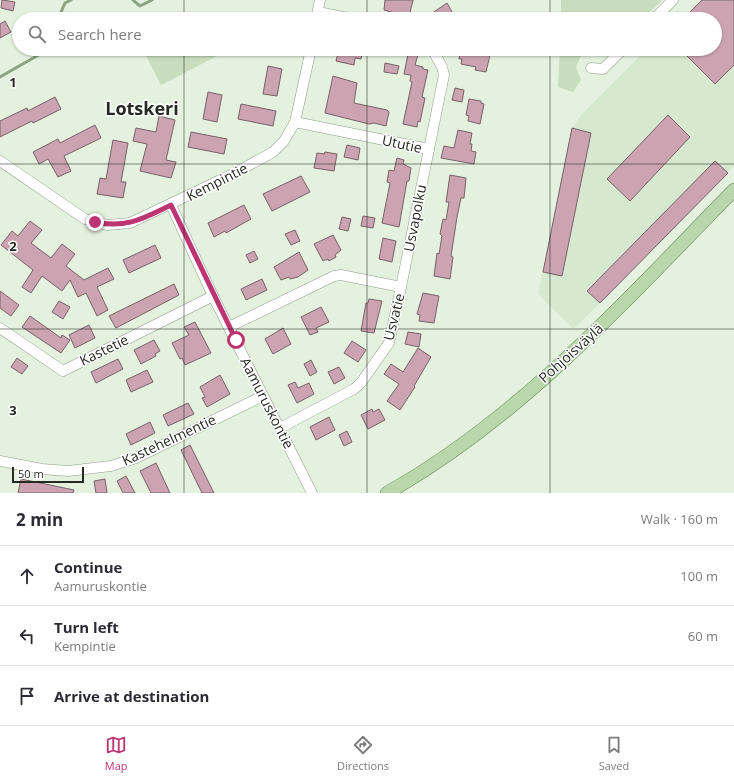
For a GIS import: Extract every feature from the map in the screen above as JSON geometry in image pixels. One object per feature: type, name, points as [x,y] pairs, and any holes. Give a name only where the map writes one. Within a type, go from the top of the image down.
[{"type":"main road","name":"Pohjoisväylä","points":[[387,493],[449,454],[560,365],[606,322],[734,190]]},
{"type":"street","points":[[318,12],[320,0]]},
{"type":"street","points":[[661,12],[673,0]]},
{"type":"street","name":"Kempintie","points":[[0,161],[75,213],[95,222],[117,225],[130,223],[171,205],[259,161],[273,152],[284,141],[295,122],[309,56]]},
{"type":"street","name":"Ututie","points":[[295,122],[429,149],[444,75],[442,67],[436,56]]},
{"type":"street","points":[[591,68],[603,69],[616,56]]},
{"type":"street","name":"Usvapolku","points":[[402,287],[429,149]]},
{"type":"street","name":"Aamuruskontie","points":[[171,205],[213,296],[312,493]]},
{"type":"street","name":"Usvatie","points":[[229,327],[334,276],[341,275],[402,287],[389,343],[360,384],[354,390],[280,428]]},
{"type":"street","name":"Kastetie","points":[[0,328],[63,371],[213,296]]},
{"type":"street","name":"Kastehelmentie","points":[[0,461],[42,469],[68,471],[111,466],[136,458],[263,396]]},
{"type":"shaded area","points":[[561,0],[662,0],[650,12],[561,12]]},
{"type":"shaded area","points":[[702,0],[734,0],[734,166],[574,329],[538,294],[572,128],[582,114],[640,56],[722,56],[722,12],[690,12]]},
{"type":"shaded area","points":[[146,56],[217,56],[161,85]]},
{"type":"shaded area","points":[[560,56],[581,56],[576,67],[581,80],[573,92],[558,87]]},
{"type":"building","points":[[2,0],[15,2],[13,11],[1,8]]},
{"type":"building","points":[[385,0],[413,0],[410,12],[391,12],[384,10]]},
{"type":"building","points":[[702,0],[734,0],[734,65],[715,84],[687,56],[722,56],[722,12],[690,12]]},
{"type":"building","points":[[447,3],[452,12],[434,12]]},
{"type":"building","points":[[5,21],[11,32],[0,38],[0,24]]},
{"type":"building","points":[[337,56],[362,56],[361,59],[355,58],[354,65],[336,61]]},
{"type":"building","points":[[408,56],[418,56],[415,65],[428,70],[422,97],[425,98],[420,122],[418,121],[417,127],[403,124],[412,82],[410,81],[411,75],[404,74]]},
{"type":"building","points":[[460,56],[490,56],[486,72],[475,70],[476,67],[461,64],[462,59],[459,59]]},
{"type":"building","points":[[385,63],[399,66],[397,74],[384,72]]},
{"type":"building","points":[[268,66],[282,69],[277,96],[263,94]]},
{"type":"building","points":[[333,76],[357,83],[354,103],[387,110],[389,112],[386,126],[374,123],[369,124],[325,113]]},
{"type":"building","points":[[455,88],[464,90],[462,102],[452,100]]},
{"type":"building","points":[[208,92],[222,95],[217,122],[203,119]]},
{"type":"building","points":[[55,97],[61,109],[0,137],[0,121],[27,108],[28,111]]},
{"type":"building","points":[[469,99],[481,101],[481,103],[484,104],[480,124],[468,121],[469,116],[466,115]]},
{"type":"building","points":[[241,104],[276,111],[273,126],[238,119]]},
{"type":"building","points":[[668,115],[690,137],[630,201],[607,179]]},
{"type":"building","points":[[159,116],[175,120],[166,160],[176,162],[171,178],[140,171],[147,144],[133,141],[136,128],[156,132]]},
{"type":"building","points":[[95,125],[101,138],[64,156],[71,171],[58,177],[48,159],[39,164],[33,152],[58,139],[60,143]]},
{"type":"building","points":[[572,128],[591,133],[562,276],[543,272]]},
{"type":"building","points":[[458,130],[472,133],[470,144],[472,144],[471,151],[476,152],[474,164],[441,158],[444,146],[454,148]]},
{"type":"building","points":[[191,132],[227,139],[224,154],[188,147]]},
{"type":"building","points":[[113,140],[128,143],[121,182],[126,182],[123,198],[97,194],[100,178],[106,179]]},
{"type":"building","points":[[347,145],[360,148],[358,160],[344,157]]},
{"type":"building","points":[[325,152],[337,154],[334,171],[314,168],[317,153],[324,154]]},
{"type":"building","points":[[397,158],[404,160],[403,164],[411,168],[409,181],[407,181],[399,227],[382,223],[390,183],[387,182],[389,170],[394,171]]},
{"type":"building","points":[[715,161],[728,173],[600,303],[587,291]]},
{"type":"building","points":[[450,175],[466,178],[464,198],[461,198],[457,217],[451,256],[453,257],[450,279],[434,276],[437,253],[439,254],[442,236],[440,234],[443,219],[446,220],[449,202],[446,202]]},
{"type":"building","points":[[301,176],[310,192],[272,211],[263,194]]},
{"type":"building","points":[[244,205],[251,219],[226,233],[225,231],[214,237],[208,223]]},
{"type":"building","points":[[363,216],[375,218],[373,228],[361,226]]},
{"type":"building","points":[[342,217],[351,219],[348,231],[339,229]]},
{"type":"building","points":[[30,221],[42,230],[31,243],[51,258],[62,244],[75,254],[66,266],[84,280],[108,268],[114,279],[97,287],[108,310],[97,316],[86,293],[78,297],[70,280],[62,291],[42,276],[31,293],[22,287],[33,270],[1,245],[12,231],[18,236]]},
{"type":"building","points":[[295,230],[300,241],[291,245],[285,234]]},
{"type":"building","points":[[333,235],[341,250],[335,255],[336,257],[329,261],[328,259],[323,261],[314,244]]},
{"type":"building","points":[[383,238],[396,241],[392,262],[379,259]]},
{"type":"building","points":[[155,245],[161,258],[129,273],[123,260]]},
{"type":"building","points":[[254,251],[258,259],[250,263],[246,255]]},
{"type":"building","points":[[299,252],[308,270],[298,277],[290,279],[289,277],[281,280],[274,267]]},
{"type":"building","points":[[262,279],[267,290],[246,300],[241,289]]},
{"type":"building","points":[[174,284],[179,295],[116,328],[109,316]]},
{"type":"building","points":[[0,291],[19,305],[11,316],[0,308]]},
{"type":"building","points":[[423,293],[439,296],[434,323],[419,321],[420,315],[417,314]]},
{"type":"building","points":[[369,299],[382,301],[374,333],[361,331],[366,303],[368,303]]},
{"type":"building","points":[[59,301],[70,307],[63,319],[52,312]]},
{"type":"building","points":[[321,307],[329,322],[316,328],[318,332],[310,335],[301,317]]},
{"type":"building","points":[[30,316],[61,338],[62,335],[70,340],[61,353],[22,327]]},
{"type":"building","points":[[195,322],[211,353],[185,365],[182,358],[180,359],[172,343],[189,335],[184,327]]},
{"type":"building","points":[[89,325],[95,338],[75,348],[69,335]]},
{"type":"building","points":[[283,328],[291,344],[273,354],[265,339]]},
{"type":"building","points":[[408,332],[421,334],[419,347],[405,344]]},
{"type":"building","points":[[154,340],[160,351],[155,354],[156,356],[141,364],[134,350]]},
{"type":"building","points":[[352,341],[366,350],[358,362],[344,353]]},
{"type":"building","points":[[418,348],[431,357],[414,386],[415,387],[400,410],[387,401],[399,384],[384,374],[391,364],[403,372]]},
{"type":"building","points":[[17,358],[28,366],[22,374],[11,367]]},
{"type":"building","points":[[118,359],[123,369],[96,383],[91,372]]},
{"type":"building","points":[[311,360],[317,372],[310,376],[304,364]]},
{"type":"building","points":[[339,367],[345,378],[334,384],[328,372]]},
{"type":"building","points":[[147,370],[153,382],[131,392],[126,380]]},
{"type":"building","points":[[220,375],[230,394],[207,407],[202,398],[205,397],[200,387]]},
{"type":"building","points":[[295,382],[298,388],[309,383],[314,394],[297,403],[288,385]]},
{"type":"building","points":[[188,403],[194,414],[168,426],[163,415]]},
{"type":"building","points":[[372,409],[373,412],[379,409],[385,420],[368,429],[361,415]]},
{"type":"building","points":[[329,417],[335,430],[316,440],[310,427]]},
{"type":"building","points":[[150,422],[155,433],[131,445],[126,434]]},
{"type":"building","points":[[347,431],[352,442],[344,446],[339,435]]},
{"type":"building","points":[[190,445],[214,493],[202,493],[181,450]]},
{"type":"building","points":[[156,463],[170,493],[151,493],[140,471]]},
{"type":"building","points":[[126,476],[135,493],[123,493],[117,481]]},
{"type":"building","points":[[21,479],[74,490],[73,493],[18,493]]},
{"type":"building","points":[[105,479],[107,493],[96,493],[94,481]]},
{"type":"waterway","points":[[61,12],[65,3],[71,0]]},
{"type":"waterway","points":[[133,0],[140,6],[152,0]]},
{"type":"waterway","points":[[0,77],[37,56]]},
{"type":"district","name":"Lotskeri","points":[[142,109]]},
{"type":"route","points":[[95,222],[107,225],[130,223],[171,205],[213,296],[236,340]]}]
